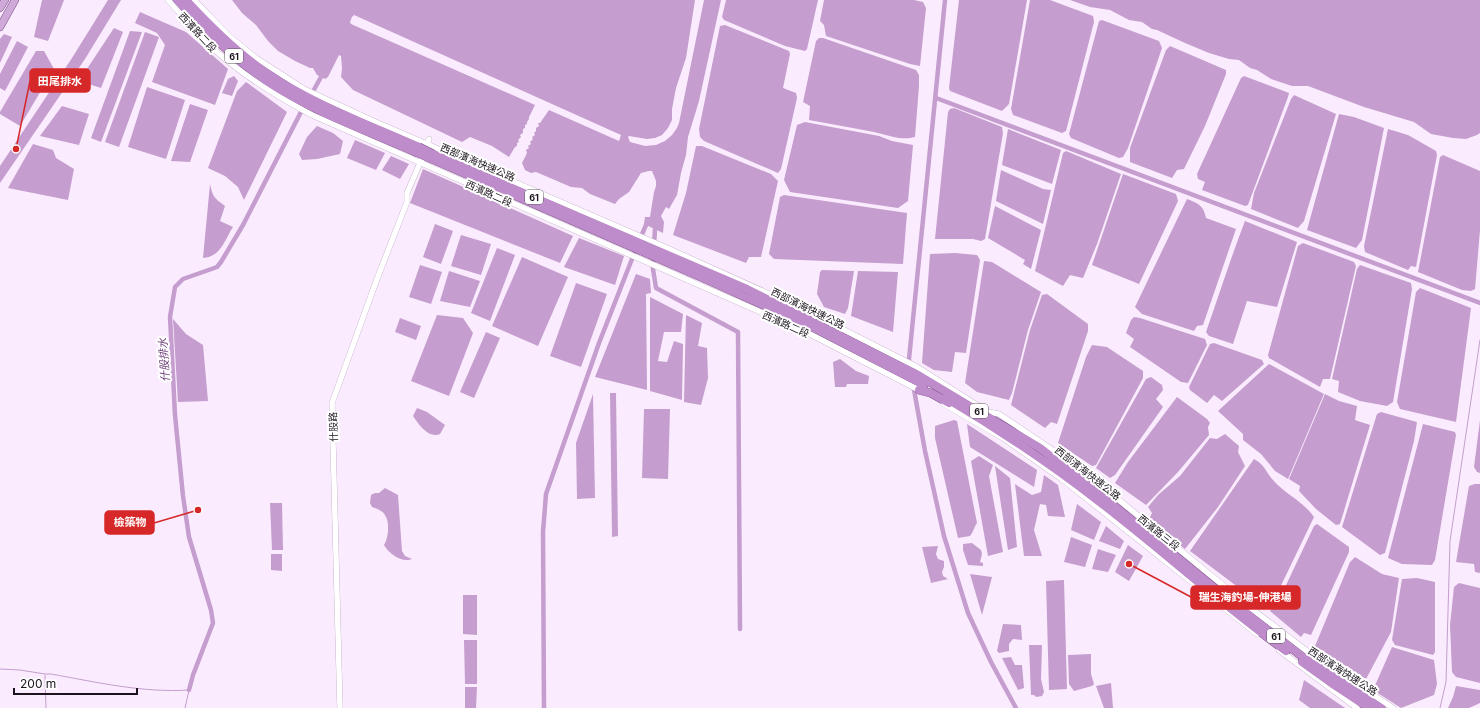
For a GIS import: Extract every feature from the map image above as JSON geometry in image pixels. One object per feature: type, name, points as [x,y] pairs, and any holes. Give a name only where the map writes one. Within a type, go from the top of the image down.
[{"type":"highway","name":"西部濱海快速公路","points":[[177,0],[202,27],[233,56],[266,80],[316,105],[417,150],[634,244],[747,289],[918,378],[1040,448],[1299,654],[1381,708]]},
{"type":"highway","name":"西部濱海快速公路","points":[[186,0],[206,22],[246,58],[301,97]]},
{"type":"highway","name":"西部濱海快速公路","points":[[918,378],[931,393],[997,432],[1009,437],[1053,467],[1098,500],[1258,630],[1334,685],[1369,708]]},
{"type":"highway","points":[[988,412],[1031,438],[1040,448]]},
{"type":"main road","points":[[0,8],[5,0]]},
{"type":"main road","points":[[0,27],[15,0]]},
{"type":"street","name":"西濱路二段","points":[[168,0],[221,55],[258,84],[301,97],[420,163],[634,244],[668,248],[807,311],[900,369]]},
{"type":"street","name":"西濱路二段","points":[[194,0],[230,37],[301,97]]},
{"type":"street","name":"西濱路二段","points":[[316,105],[428,142],[634,244],[662,268],[804,331],[900,369]]},
{"type":"street","name":"什股路","points":[[340,708],[332,403],[376,279],[407,202],[407,193],[428,142]]},
{"type":"street","points":[[900,369],[918,378]]},
{"type":"street","name":"西濱路三段","points":[[918,378],[988,412],[999,414],[1060,455],[1108,491],[1252,609],[1302,647],[1393,708]]},
{"type":"street","name":"西濱路三段","points":[[918,378],[1062,479],[1243,624],[1357,708]]},
{"type":"shaded area","points":[[42,0],[64,0],[48,41],[34,37]]},
{"type":"shaded area","points":[[108,0],[121,0],[85,59],[0,183],[0,166],[72,58]]},
{"type":"shaded area","points":[[232,0],[721,0],[699,101],[688,137],[686,155],[677,195],[669,209],[666,207],[661,216],[664,222],[663,233],[644,224],[645,217],[650,217],[656,186],[656,181],[652,171],[641,173],[629,192],[615,204],[590,194],[582,188],[571,187],[536,172],[531,173],[525,170],[522,163],[527,153],[526,150],[529,148],[528,146],[531,144],[530,142],[533,139],[532,137],[535,135],[534,133],[536,128],[539,126],[538,123],[540,123],[549,110],[619,141],[621,135],[354,15],[350,22],[351,24],[535,105],[525,128],[523,129],[523,133],[520,135],[521,137],[518,140],[519,142],[517,143],[517,146],[509,157],[492,146],[470,137],[462,142],[353,90],[341,77],[341,56],[339,55],[328,77],[325,79],[317,75],[313,68],[295,61],[278,51],[256,25],[242,13]]},
{"type":"shaded area","points":[[726,0],[818,0],[807,49],[805,51],[785,46],[724,20],[722,17]]},
{"type":"shaded area","points":[[824,0],[914,0],[923,2],[926,8],[920,66],[826,36],[824,25],[820,21]]},
{"type":"shaded area","points":[[959,0],[1027,0],[1009,104],[1002,111],[950,91],[949,88]]},
{"type":"shaded area","points":[[1030,0],[1050,0],[1093,16],[1094,22],[1066,131],[1062,133],[1013,115],[1011,109]]},
{"type":"shaded area","points":[[1070,0],[1480,0],[1480,133],[1466,139],[1431,134],[1414,122],[1364,107],[1308,86],[1292,86],[1271,79],[1257,70],[1250,68],[1239,60],[1229,59],[1209,53],[1152,29],[1142,22],[1129,20],[1110,10],[1090,7]]},
{"type":"shaded area","points":[[140,12],[186,32],[228,69],[215,105],[152,82],[165,45],[157,33],[135,23]]},
{"type":"shaded area","points":[[1102,20],[1159,41],[1162,48],[1128,148],[1123,157],[1119,158],[1071,138],[1069,134],[1099,21]]},
{"type":"shaded area","points":[[725,25],[789,51],[790,54],[783,88],[796,93],[797,98],[781,169],[778,173],[704,141],[700,137],[699,129],[720,26]]},
{"type":"shaded area","points":[[114,28],[123,32],[101,88],[79,81]]},
{"type":"shaded area","points":[[130,31],[142,32],[101,142],[91,138]]},
{"type":"shaded area","points":[[145,32],[159,37],[119,147],[105,142]]},
{"type":"shaded area","points":[[4,34],[12,37],[0,63],[0,39]]},
{"type":"shaded area","points":[[819,38],[823,38],[916,70],[919,75],[919,86],[915,137],[900,138],[809,120],[810,106],[803,102],[816,41]]},
{"type":"shaded area","points":[[17,41],[28,47],[5,91],[0,88],[0,74]]},
{"type":"shaded area","points":[[1170,46],[1226,70],[1226,74],[1205,126],[1184,169],[1177,170],[1172,178],[1130,162],[1130,148],[1166,50]]},
{"type":"shaded area","points":[[36,51],[44,51],[54,69],[20,126],[0,114],[0,112]]},
{"type":"shaded area","points":[[234,76],[238,81],[232,96],[222,93],[228,79]]},
{"type":"shaded area","points":[[1244,76],[1289,93],[1248,205],[1245,206],[1202,190],[1205,182],[1198,179],[1197,174],[1241,78]]},
{"type":"shaded area","points":[[246,82],[287,112],[244,200],[238,187],[225,176],[208,168],[237,91]]},
{"type":"shaded area","points":[[147,87],[185,100],[166,159],[128,147]]},
{"type":"shaded area","points":[[1294,95],[1336,114],[1304,221],[1298,228],[1251,209],[1254,193],[1291,99]]},
{"type":"shaded area","points":[[190,104],[208,110],[190,162],[171,161]]},
{"type":"shaded area","points":[[62,106],[89,114],[79,145],[40,136]]},
{"type":"shaded area","points":[[954,108],[1002,127],[1003,133],[985,239],[981,241],[973,239],[935,239],[948,112],[950,109]]},
{"type":"shaded area","points":[[1339,114],[1354,117],[1384,128],[1362,240],[1356,248],[1307,230]]},
{"type":"shaded area","points":[[805,122],[879,136],[892,141],[913,145],[908,201],[898,208],[790,192],[784,180],[797,125]]},
{"type":"shaded area","points":[[317,126],[333,133],[343,141],[340,154],[317,159],[302,160],[299,154],[307,137]]},
{"type":"shaded area","points":[[1008,129],[1061,150],[1052,184],[1002,165]]},
{"type":"shaded area","points":[[1388,129],[1408,135],[1436,151],[1437,155],[1416,267],[1411,266],[1408,270],[1365,252],[1364,246]]},
{"type":"shaded area","points":[[355,140],[385,153],[376,170],[347,158]]},
{"type":"shaded area","points":[[33,144],[53,150],[56,158],[74,169],[68,200],[8,188]]},
{"type":"shaded area","points":[[696,146],[702,146],[771,174],[778,181],[761,257],[749,257],[746,263],[673,235],[686,193]]},
{"type":"shaded area","points":[[1066,151],[1121,174],[1097,244],[1083,278],[1070,275],[1063,286],[1035,271],[1063,153]]},
{"type":"shaded area","points":[[1443,155],[1480,171],[1480,230],[1475,289],[1471,291],[1462,290],[1418,272],[1440,157]]},
{"type":"shaded area","points":[[391,156],[409,164],[400,179],[382,170]]},
{"type":"shaded area","points":[[423,169],[573,236],[560,263],[410,203]]},
{"type":"shaded area","points":[[1001,170],[1043,189],[1051,190],[1043,224],[996,201]]},
{"type":"shaded area","points":[[1123,174],[1176,194],[1178,201],[1139,284],[1092,265]]},
{"type":"shaded area","points":[[210,184],[215,197],[225,206],[220,221],[233,227],[222,247],[209,257],[203,258]]},
{"type":"shaded area","points":[[784,195],[907,213],[903,264],[774,259],[769,254],[780,197]]},
{"type":"shaded area","points":[[1187,199],[1202,208],[1206,218],[1236,229],[1203,325],[1197,326],[1194,331],[1142,314],[1135,307]]},
{"type":"shaded area","points":[[995,206],[1041,230],[1031,269],[1023,264],[1025,260],[988,238]]},
{"type":"shaded area","points":[[1245,221],[1297,242],[1277,307],[1247,301],[1233,344],[1209,336],[1206,332]]},
{"type":"shaded area","points":[[435,224],[453,231],[441,264],[423,257]]},
{"type":"shaded area","points":[[461,235],[491,244],[481,275],[451,266]]},
{"type":"shaded area","points":[[579,238],[624,256],[615,285],[564,267]]},
{"type":"shaded area","points":[[1303,243],[1354,262],[1356,266],[1330,379],[1323,379],[1320,387],[1269,358],[1268,355],[1298,246]]},
{"type":"shaded area","points":[[497,248],[515,255],[490,321],[471,313]]},
{"type":"shaded area","points":[[955,253],[977,255],[980,260],[966,353],[955,352],[952,372],[934,370],[922,363],[930,254]]},
{"type":"shaded area","points":[[522,257],[568,277],[538,346],[492,326]]},
{"type":"shaded area","points":[[984,261],[992,262],[1041,292],[1028,330],[1009,400],[977,392],[965,383]]},
{"type":"shaded area","points":[[420,265],[442,272],[431,304],[409,297]]},
{"type":"shaded area","points":[[1360,265],[1411,283],[1412,289],[1393,402],[1387,406],[1360,401],[1338,392],[1339,381],[1332,379],[1357,269]]},
{"type":"shaded area","points":[[822,270],[854,271],[848,308],[845,314],[824,307],[817,294],[820,272]]},
{"type":"shaded area","points":[[449,271],[480,281],[470,307],[440,301]]},
{"type":"shaded area","points":[[858,271],[898,272],[893,332],[851,316]]},
{"type":"shaded area","points":[[636,274],[650,279],[651,293],[646,294],[647,390],[595,377]]},
{"type":"shaded area","points":[[576,283],[607,294],[581,367],[550,356]]},
{"type":"shaded area","points":[[1420,288],[1471,308],[1456,422],[1400,409],[1397,402],[1416,292]]},
{"type":"shaded area","points":[[1047,294],[1088,324],[1088,331],[1057,424],[1051,422],[1045,428],[1011,405],[1030,330],[1042,295]]},
{"type":"shaded area","points":[[650,297],[683,314],[681,332],[664,332],[658,361],[667,362],[674,341],[683,344],[682,400],[650,391]]},
{"type":"shaded area","points":[[437,315],[463,318],[473,333],[449,396],[411,381]]},
{"type":"shaded area","points":[[686,315],[702,323],[698,346],[707,348],[708,378],[701,405],[684,402]]},
{"type":"shaded area","points":[[1134,317],[1205,339],[1207,345],[1188,383],[1181,382],[1130,347],[1134,339],[1126,333],[1131,320]]},
{"type":"shaded area","points":[[400,318],[421,326],[416,340],[395,332]]},
{"type":"shaded area","points":[[173,319],[186,334],[203,345],[208,401],[178,402]]},
{"type":"shaded area","points":[[486,332],[500,338],[474,398],[460,392]]},
{"type":"shaded area","points":[[1214,343],[1262,360],[1264,364],[1222,401],[1214,395],[1207,403],[1190,390],[1189,387],[1210,344]]},
{"type":"shaded area","points":[[1092,345],[1107,347],[1143,371],[1143,378],[1096,465],[1092,466],[1058,443],[1086,357]]},
{"type":"shaded area","points":[[840,359],[856,371],[869,376],[868,384],[847,384],[846,387],[835,387],[833,362]]},
{"type":"shaded area","points":[[1269,364],[1324,394],[1288,479],[1275,471],[1261,454],[1243,440],[1243,434],[1218,411]]},
{"type":"shaded area","points":[[1151,377],[1162,385],[1163,390],[1156,399],[1163,407],[1115,475],[1110,478],[1096,468],[1146,379]]},
{"type":"shaded area","points":[[610,393],[616,393],[618,536],[612,537]]},
{"type":"shaded area","points":[[593,394],[595,498],[577,499],[576,443]]},
{"type":"shaded area","points":[[1325,394],[1339,401],[1357,406],[1355,420],[1370,425],[1340,524],[1336,525],[1316,509],[1299,491],[1300,486],[1289,479]]},
{"type":"shaded area","points":[[1177,397],[1207,419],[1210,423],[1208,427],[1209,435],[1178,472],[1146,505],[1115,483],[1128,462]]},
{"type":"shaded area","points":[[417,408],[427,412],[445,425],[440,434],[432,435],[421,427],[413,416]]},
{"type":"shaded area","points":[[644,409],[670,409],[668,479],[642,478]]},
{"type":"shaded area","points":[[1381,412],[1417,422],[1414,441],[1385,553],[1380,555],[1342,527],[1377,414]]},
{"type":"shaded area","points":[[954,420],[957,421],[977,523],[970,536],[958,538],[935,438],[935,426]]},
{"type":"shaded area","points":[[1480,420],[1480,473],[1477,472],[1474,467]]},
{"type":"shaded area","points":[[967,424],[1037,470],[1034,487],[970,447]]},
{"type":"shaded area","points":[[1423,424],[1455,432],[1456,435],[1435,560],[1432,565],[1402,564],[1388,558]]},
{"type":"shaded area","points":[[1225,434],[1239,446],[1238,452],[1245,466],[1218,507],[1185,549],[1149,519],[1152,513],[1148,507],[1158,495],[1180,476],[1210,438],[1217,439]]},
{"type":"shaded area","points":[[979,456],[993,465],[989,476],[1003,552],[988,556],[971,461]]},
{"type":"shaded area","points":[[1254,459],[1263,466],[1278,485],[1305,506],[1314,517],[1275,598],[1267,609],[1190,551]]},
{"type":"shaded area","points":[[995,466],[1010,478],[1017,547],[1008,550]]},
{"type":"shaded area","points":[[1044,475],[1058,485],[1065,517],[1048,516],[1046,505],[1040,504],[1034,530],[1042,556],[1024,556],[1015,484],[1032,495],[1041,492]]},
{"type":"shaded area","points":[[1480,484],[1480,573],[1475,572],[1474,564],[1456,562],[1469,486]]},
{"type":"shaded area","points":[[385,488],[398,495],[402,551],[405,556],[412,559],[404,560],[396,557],[389,552],[384,545],[388,532],[388,522],[384,514],[378,509],[372,507],[370,503],[371,495],[379,493]]},
{"type":"shaded area","points":[[270,503],[282,503],[283,550],[272,550]]},
{"type":"shaded area","points":[[1077,504],[1101,522],[1094,540],[1071,530]]},
{"type":"shaded area","points":[[1317,524],[1349,547],[1349,552],[1311,635],[1304,633],[1301,637],[1270,611],[1279,600],[1314,526]]},
{"type":"shaded area","points":[[1106,526],[1124,541],[1120,549],[1099,541]]},
{"type":"shaded area","points":[[1071,537],[1092,545],[1085,567],[1064,562]]},
{"type":"shaded area","points":[[972,543],[981,550],[982,554],[980,562],[983,563],[983,566],[968,565],[963,550],[963,544]]},
{"type":"shaded area","points":[[1128,545],[1143,556],[1129,581],[1115,572]]},
{"type":"shaded area","points":[[938,546],[936,554],[938,559],[944,561],[942,572],[943,576],[948,579],[931,583],[922,547]]},
{"type":"shaded area","points":[[1098,549],[1116,555],[1108,572],[1092,569]]},
{"type":"shaded area","points":[[271,554],[282,554],[282,571],[271,570]]},
{"type":"shaded area","points":[[1355,557],[1382,574],[1399,578],[1391,632],[1366,679],[1315,646],[1350,562]]},
{"type":"shaded area","points":[[970,574],[992,577],[982,615]]},
{"type":"shaded area","points":[[1417,578],[1435,582],[1435,652],[1433,655],[1395,645],[1392,640],[1402,579]]},
{"type":"shaded area","points":[[1064,580],[1067,689],[1049,690],[1046,581]]},
{"type":"shaded area","points":[[1459,583],[1480,588],[1480,683],[1456,677],[1452,672],[1450,625],[1454,587]]},
{"type":"shaded area","points":[[463,595],[477,595],[477,635],[463,634]]},
{"type":"shaded area","points":[[1003,624],[1021,625],[1022,640],[1013,639],[1009,644],[1009,651],[999,653],[997,651]]},
{"type":"shaded area","points":[[464,640],[477,640],[477,684],[465,684]]},
{"type":"shaded area","points":[[1029,645],[1042,645],[1041,679],[1044,692],[1042,696],[1036,697],[1031,695]]},
{"type":"shaded area","points":[[1392,647],[1434,660],[1437,684],[1434,695],[1401,708],[1373,690]]},
{"type":"shaded area","points":[[1091,654],[1091,674],[1094,684],[1092,686],[1074,691],[1069,684],[1068,655]]},
{"type":"shaded area","points":[[1011,657],[1015,665],[1022,665],[1024,688],[1018,690],[1002,658]]},
{"type":"shaded area","points":[[1304,680],[1345,708],[1310,708],[1299,700]]},
{"type":"shaded area","points":[[1111,683],[1113,708],[1104,708],[1096,686]]},
{"type":"shaded area","points":[[1456,686],[1480,690],[1480,703],[1469,708],[1448,708]]},
{"type":"shaded area","points":[[465,687],[477,687],[476,708],[465,708]]},
{"type":"pier","points":[[695,0],[704,0],[677,128],[665,141],[656,145],[645,146],[630,142],[629,136],[647,139],[662,135],[672,120],[672,109],[676,88],[686,58]]},
{"type":"waterway","points":[[909,365],[945,0]]},
{"type":"waterway","name":"什股排水","points":[[311,95],[321,77]]},
{"type":"waterway","points":[[936,98],[1480,303]]},
{"type":"waterway","name":"什股排水","points":[[189,690],[193,675],[213,623],[211,610],[189,537],[183,496],[175,415],[170,317],[175,287],[183,279],[217,267],[221,262],[243,225],[303,108]]},
{"type":"waterway","points":[[640,239],[646,225]]},
{"type":"waterway","points":[[654,245],[655,229]]},
{"type":"waterway","points":[[544,708],[543,532],[546,494],[599,343],[634,254]]},
{"type":"waterway","points":[[653,255],[653,269],[656,288],[738,332],[740,629]]},
{"type":"waterway","points":[[1440,708],[1446,682],[1450,541],[1480,340]]},
{"type":"waterway","points":[[913,384],[925,451],[944,536],[968,613],[991,662],[1016,708]]},
{"type":"waterway","points":[[0,669],[51,674],[154,690],[189,690],[185,708]]},
{"type":"waterway","points":[[45,675],[46,708]]},
{"type":"place","name":"田尾排水","points":[[16,149]]},
{"type":"place","name":"檢築物","points":[[198,510]]},
{"type":"place","name":"瑞生海釣場-伸港場","points":[[1129,564]]}]
